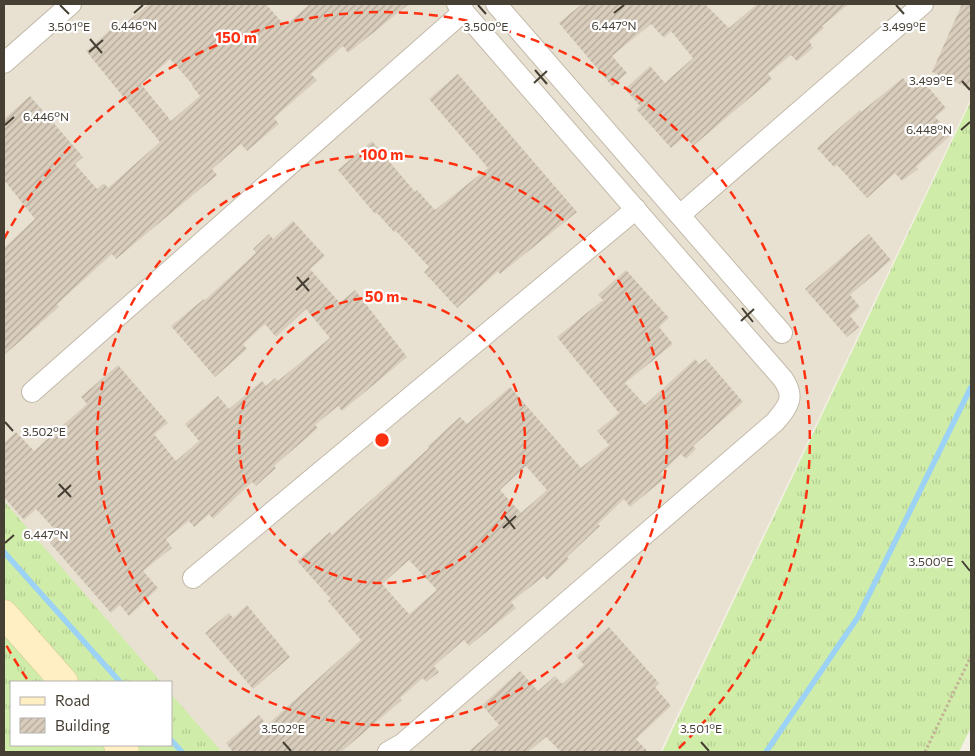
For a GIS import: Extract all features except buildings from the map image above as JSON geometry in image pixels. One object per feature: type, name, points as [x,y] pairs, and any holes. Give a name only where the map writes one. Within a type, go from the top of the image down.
[{"type":"street","points":[[4,63],[71,4]]},
{"type":"street","points":[[680,215],[923,4]]},
{"type":"street","points":[[32,392],[460,8],[783,379],[789,388],[788,406],[775,422],[400,750]]},
{"type":"street","points":[[507,8],[680,215],[782,333]]},
{"type":"street","points":[[193,578],[636,209]]},
{"type":"street","points":[[4,614],[63,681]]},
{"type":"path","points":[[925,752],[971,656]]},
{"type":"shaded area","points":[[4,4],[971,4],[971,98],[660,752],[219,752],[172,698],[172,681],[157,681],[4,504]]},
{"type":"green space","points":[[971,101],[971,727],[959,752],[662,752]]},
{"type":"green space","points":[[4,501],[160,681],[10,681],[10,746],[172,746],[172,695],[222,752],[4,752]]},
{"type":"waterway","points":[[766,752],[858,617],[971,387]]},
{"type":"waterway","points":[[4,552],[119,681]]},
{"type":"waterway","points":[[172,741],[182,752]]}]
